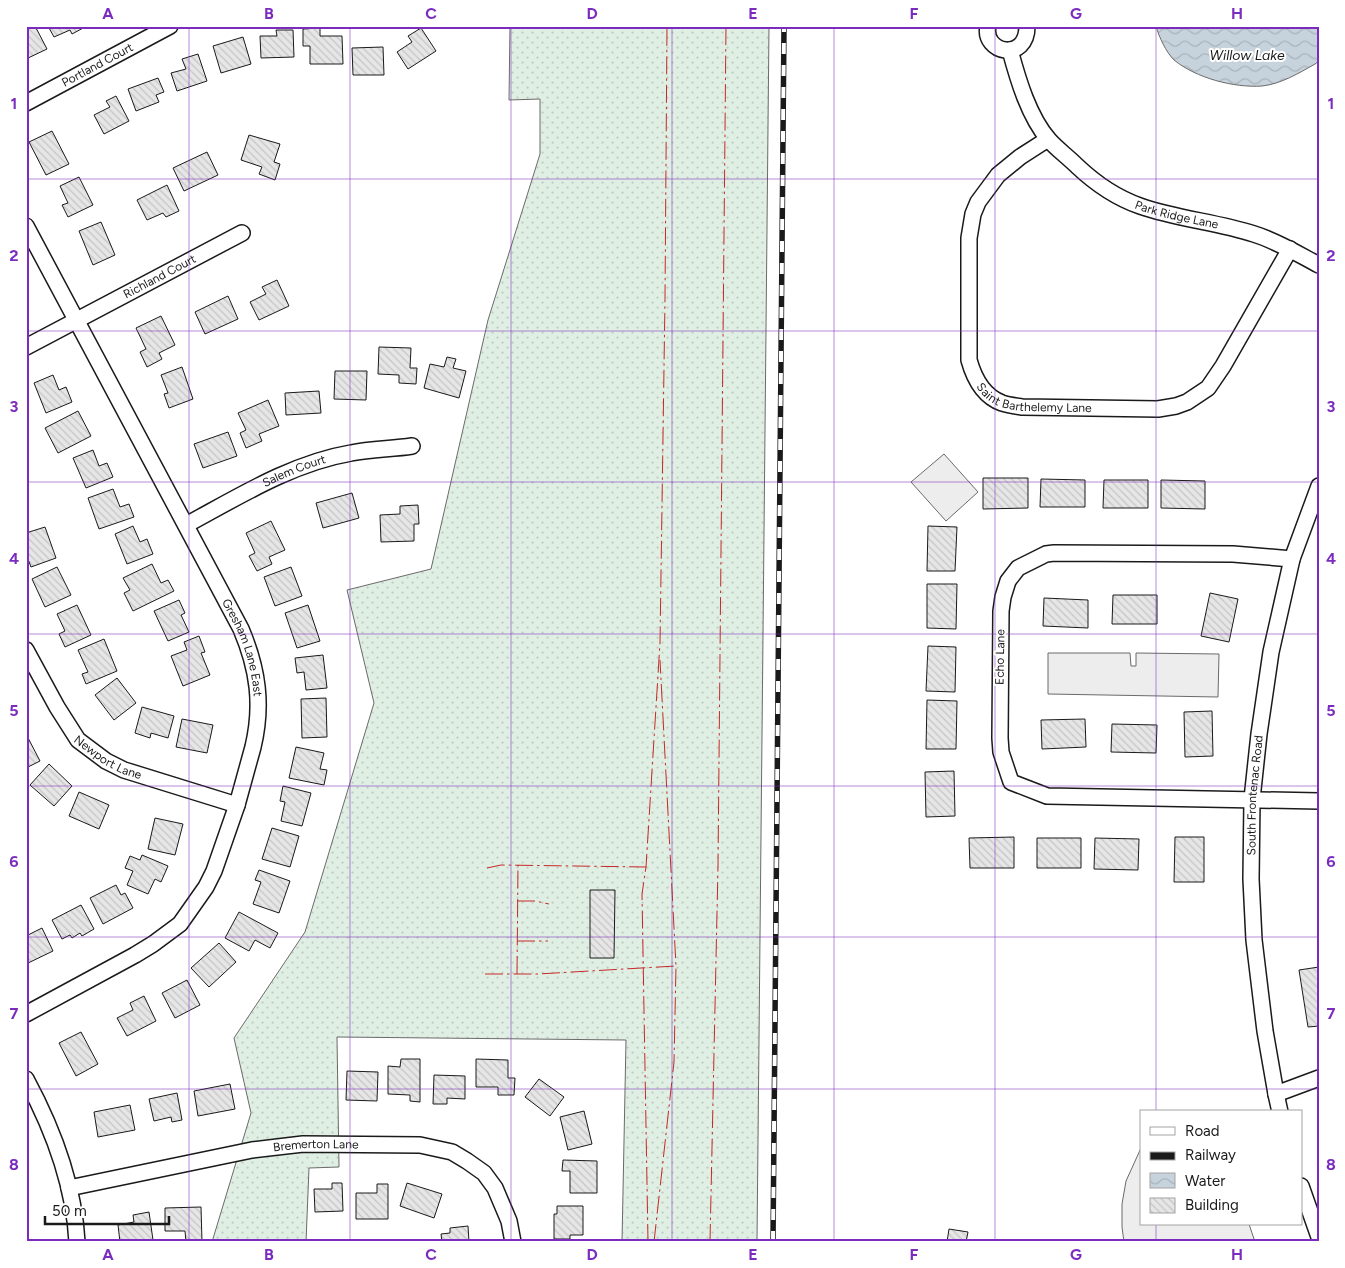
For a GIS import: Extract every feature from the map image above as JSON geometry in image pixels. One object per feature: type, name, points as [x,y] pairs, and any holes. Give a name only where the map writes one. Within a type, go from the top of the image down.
[{"type":"street","name":"Portland Court","points":[[26,103],[170,26]]},
{"type":"street","points":[[988,26],[989,39],[1002,50],[1010,50],[1023,44],[1027,35],[1027,26]]},
{"type":"street","name":"Park Ridge Lane","points":[[1010,50],[1021,89],[1037,122],[1048,139],[1087,176],[1105,189],[1124,199],[1167,214],[1255,234],[1290,249],[1319,265]]},
{"type":"street","name":"Saint Barthelemy Lane","points":[[1048,139],[1020,157],[998,175],[978,202],[970,224],[969,360],[974,378],[986,393],[1001,403],[1022,407],[1158,408],[1176,406],[1187,402],[1208,388],[1290,249]]},
{"type":"street","name":"Gresham Lane East","points":[[26,226],[241,629],[248,646],[257,681],[259,704],[256,735],[236,805],[214,871],[206,887],[180,924],[135,956],[26,1014]]},
{"type":"street","name":"Richland Court","points":[[26,347],[242,233]]},
{"type":"street","name":"Salem Court","points":[[186,524],[295,470],[351,453],[412,446]]},
{"type":"street","name":"South Frontenac Road","points":[[1280,1110],[1260,1000],[1254,940],[1251,879],[1252,799],[1271,652],[1292,559],[1319,486]]},
{"type":"street","name":"Echo Lane","points":[[1252,799],[1056,797],[1047,796],[1011,782],[1001,752],[1000,738],[1001,611],[1003,597],[1008,581],[1018,568],[1046,554],[1233,554],[1292,559]]},
{"type":"street","name":"Newport Lane","points":[[26,650],[57,707],[78,740],[92,751],[124,770],[236,805]]},
{"type":"street","points":[[1252,799],[1319,801]]},
{"type":"street","points":[[1276,1094],[1319,1078]]},
{"type":"street","points":[[26,1079],[44,1115],[69,1188],[76,1224],[77,1242]]},
{"type":"street","name":"Bremerton Lane","points":[[69,1188],[252,1150],[285,1145],[420,1145],[452,1152],[467,1160],[484,1173],[496,1188],[509,1221],[512,1242]]},
{"type":"street","points":[[1302,1189],[1319,1237]]},
{"type":"green space","points":[[510,26],[769,26],[757,1242],[622,1242],[626,1040],[337,1037],[339,1167],[309,1168],[306,1242],[212,1242],[251,1113],[234,1038],[305,932],[374,703],[347,590],[431,569],[488,320],[540,154],[540,99],[509,100]]},
{"type":"shaded area","points":[[944,454],[978,492],[946,521],[911,482]]},
{"type":"shaded area","points":[[1048,653],[1130,653],[1131,666],[1136,666],[1136,653],[1219,654],[1218,697],[1048,694]]},
{"type":"shaded area","points":[[1140,1150],[1140,1226],[1250,1226],[1255,1242],[1124,1242],[1122,1204],[1126,1181]]},
{"type":"water","name":"Willow Lake","points":[[1156,26],[1319,26],[1319,61],[1290,78],[1269,85],[1251,86],[1228,83],[1204,77],[1174,60],[1163,44]]},
{"type":"building","points":[[35,26],[47,49],[26,59],[26,30]]},
{"type":"building","points":[[48,26],[85,27],[72,34],[70,30],[54,37]]},
{"type":"building","points":[[320,28],[320,36],[342,36],[343,64],[310,64],[310,46],[303,46],[303,29]]},
{"type":"building","points":[[421,28],[436,51],[408,69],[397,52],[412,42],[408,36]]},
{"type":"building","points":[[276,30],[293,30],[294,57],[261,58],[260,36],[277,36]]},
{"type":"building","points":[[243,37],[251,64],[221,73],[213,46]]},
{"type":"building","points":[[383,47],[384,75],[353,75],[352,48]]},
{"type":"building","points":[[198,54],[207,81],[177,91],[171,73],[186,69],[182,59]]},
{"type":"building","points":[[158,78],[164,92],[156,95],[159,102],[136,111],[128,89]]},
{"type":"building","points":[[116,96],[129,121],[104,134],[94,115],[110,107],[106,101]]},
{"type":"building","points":[[52,131],[69,164],[46,175],[29,142]]},
{"type":"building","points":[[249,135],[280,144],[274,162],[280,164],[275,180],[259,174],[262,167],[241,160]]},
{"type":"building","points":[[207,152],[218,175],[184,191],[173,168]]},
{"type":"building","points":[[79,177],[93,205],[68,217],[62,205],[68,203],[60,186]]},
{"type":"building","points":[[167,185],[179,211],[166,217],[163,213],[147,220],[137,200]]},
{"type":"building","points":[[101,222],[115,255],[93,265],[79,231]]},
{"type":"building","points":[[277,280],[289,306],[259,320],[250,302],[266,294],[262,287]]},
{"type":"building","points":[[228,296],[238,319],[205,334],[195,312]]},
{"type":"building","points":[[161,316],[175,345],[159,353],[162,359],[147,367],[140,352],[146,349],[136,328]]},
{"type":"building","points":[[379,347],[411,348],[410,368],[417,368],[416,384],[399,383],[399,375],[378,374]]},
{"type":"building","points":[[447,357],[456,359],[453,368],[466,371],[459,398],[424,388],[430,364],[444,367]]},
{"type":"building","points":[[182,367],[193,399],[169,408],[164,394],[168,393],[161,375]]},
{"type":"building","points":[[335,371],[367,371],[366,400],[334,399]]},
{"type":"building","points":[[53,375],[59,390],[66,387],[72,402],[46,413],[34,383]]},
{"type":"building","points":[[319,391],[321,413],[286,415],[285,393]]},
{"type":"building","points":[[268,400],[279,426],[259,434],[262,441],[246,448],[240,433],[246,430],[238,413]]},
{"type":"building","points":[[78,411],[91,436],[58,453],[45,428]]},
{"type":"building","points":[[228,432],[237,456],[203,468],[194,444]]},
{"type":"building","points":[[93,450],[99,466],[107,463],[113,477],[86,488],[73,458]]},
{"type":"building","points":[[983,478],[1028,478],[1028,508],[983,509]]},
{"type":"building","points":[[1041,479],[1085,480],[1085,507],[1040,507]]},
{"type":"building","points":[[1104,480],[1148,480],[1148,508],[1103,508]]},
{"type":"building","points":[[1161,480],[1205,481],[1205,509],[1161,508]]},
{"type":"building","points":[[113,489],[120,507],[129,504],[134,517],[99,529],[88,498]]},
{"type":"building","points":[[352,493],[359,518],[323,528],[316,503]]},
{"type":"building","points":[[418,505],[419,524],[414,524],[414,541],[381,542],[380,515],[400,514],[400,506]]},
{"type":"building","points":[[271,521],[285,550],[269,557],[272,564],[257,571],[249,556],[255,553],[246,533]]},
{"type":"building","points":[[133,526],[140,542],[147,539],[153,554],[127,564],[115,534]]},
{"type":"building","points":[[928,526],[957,527],[955,571],[927,571]]},
{"type":"building","points":[[45,527],[56,558],[31,567],[26,554],[26,533]]},
{"type":"building","points":[[152,564],[161,583],[168,580],[174,591],[133,611],[124,593],[130,590],[123,578]]},
{"type":"building","points":[[57,567],[71,595],[45,607],[32,579]]},
{"type":"building","points":[[291,567],[302,596],[275,606],[264,577]]},
{"type":"building","points":[[927,584],[957,584],[956,629],[927,628]]},
{"type":"building","points":[[1210,593],[1238,599],[1229,642],[1201,636]]},
{"type":"building","points":[[1113,595],[1157,595],[1157,624],[1112,624]]},
{"type":"building","points":[[1044,598],[1088,600],[1088,628],[1043,626]]},
{"type":"building","points":[[179,600],[185,613],[181,615],[189,632],[168,641],[154,611]]},
{"type":"building","points":[[77,605],[91,635],[65,647],[59,634],[65,631],[57,614]]},
{"type":"building","points":[[308,605],[320,641],[297,648],[285,613]]},
{"type":"building","points":[[199,636],[205,652],[201,653],[210,675],[183,686],[171,656],[187,650],[184,642]]},
{"type":"building","points":[[104,639],[117,671],[86,684],[82,674],[88,672],[78,650]]},
{"type":"building","points":[[928,646],[956,647],[955,692],[926,691]]},
{"type":"building","points":[[323,655],[327,688],[306,690],[304,672],[297,673],[295,658]]},
{"type":"building","points":[[117,678],[136,703],[114,720],[95,695]]},
{"type":"building","points":[[326,698],[327,737],[302,738],[301,699]]},
{"type":"building","points":[[927,700],[957,701],[956,749],[926,749]]},
{"type":"building","points":[[142,707],[174,716],[168,738],[151,733],[150,738],[135,733]]},
{"type":"building","points":[[1212,711],[1213,756],[1185,757],[1184,712]]},
{"type":"building","points":[[182,719],[213,725],[207,753],[176,747]]},
{"type":"building","points":[[1085,719],[1086,747],[1042,749],[1041,720]]},
{"type":"building","points":[[1112,724],[1157,725],[1156,753],[1111,752]]},
{"type":"building","points":[[26,734],[40,761],[26,768]]},
{"type":"building","points":[[296,747],[324,753],[320,769],[327,770],[324,785],[289,778]]},
{"type":"building","points":[[49,764],[72,786],[54,806],[30,785]]},
{"type":"building","points":[[954,771],[955,816],[926,817],[925,772]]},
{"type":"building","points":[[283,786],[311,793],[302,826],[281,821],[285,802],[280,801]]},
{"type":"building","points":[[79,792],[109,805],[99,829],[69,816]]},
{"type":"building","points":[[155,818],[183,824],[175,855],[148,849]]},
{"type":"building","points":[[272,828],[299,836],[290,867],[262,859]]},
{"type":"building","points":[[1014,837],[1014,868],[970,868],[969,838]]},
{"type":"building","points":[[1175,837],[1204,837],[1204,882],[1174,882]]},
{"type":"building","points":[[1037,838],[1081,838],[1081,868],[1037,868]]},
{"type":"building","points":[[1095,838],[1139,839],[1138,870],[1094,869]]},
{"type":"building","points":[[142,855],[168,866],[161,882],[155,879],[148,894],[127,885],[133,871],[125,868],[130,856],[140,860]]},
{"type":"building","points":[[259,870],[290,881],[279,913],[253,904],[261,882],[255,880]]},
{"type":"building","points":[[116,885],[121,895],[125,893],[133,908],[103,924],[90,898]]},
{"type":"building","points":[[590,890],[615,890],[614,958],[590,958]]},
{"type":"building","points":[[81,905],[94,929],[82,936],[80,933],[72,938],[70,935],[62,939],[52,920]]},
{"type":"building","points":[[239,912],[278,933],[270,948],[255,940],[249,951],[225,938]]},
{"type":"building","points":[[42,928],[53,951],[26,964],[26,936]]},
{"type":"building","points":[[219,943],[236,962],[209,987],[191,968]]},
{"type":"building","points":[[1319,967],[1319,1026],[1308,1027],[1299,970]]},
{"type":"building","points":[[187,980],[200,1005],[175,1018],[162,993]]},
{"type":"building","points":[[144,996],[156,1021],[127,1036],[117,1018],[133,1010],[130,1003]]},
{"type":"building","points":[[81,1032],[98,1064],[76,1076],[59,1043]]},
{"type":"building","points":[[401,1059],[420,1059],[420,1102],[410,1101],[410,1095],[388,1094],[388,1066],[400,1067]]},
{"type":"building","points":[[476,1059],[508,1060],[508,1078],[515,1078],[514,1095],[498,1095],[498,1087],[476,1087]]},
{"type":"building","points":[[347,1071],[378,1072],[377,1101],[346,1100]]},
{"type":"building","points":[[434,1075],[465,1076],[465,1099],[447,1098],[447,1104],[433,1104]]},
{"type":"building","points":[[539,1079],[564,1097],[550,1116],[525,1097]]},
{"type":"building","points":[[230,1084],[235,1109],[198,1116],[194,1091]]},
{"type":"building","points":[[177,1093],[182,1120],[172,1122],[171,1117],[154,1121],[149,1099]]},
{"type":"building","points":[[130,1105],[135,1130],[98,1137],[94,1112]]},
{"type":"building","points":[[584,1111],[592,1144],[568,1150],[560,1117]]},
{"type":"building","points":[[563,1160],[597,1161],[597,1193],[570,1193],[570,1171],[562,1171]]},
{"type":"building","points":[[332,1183],[342,1183],[343,1211],[315,1212],[314,1189],[332,1189]]},
{"type":"building","points":[[407,1183],[442,1194],[434,1218],[400,1206]]},
{"type":"building","points":[[377,1184],[388,1184],[388,1219],[356,1219],[356,1193],[377,1193]]},
{"type":"building","points":[[557,1206],[583,1206],[583,1235],[570,1235],[570,1239],[554,1239],[554,1214],[557,1214]]},
{"type":"building","points":[[201,1207],[202,1242],[186,1242],[185,1231],[165,1231],[165,1208]]},
{"type":"building","points":[[26,1208],[28,1242],[26,1242]]},
{"type":"building","points":[[149,1212],[153,1240],[120,1242],[118,1225],[134,1222],[133,1215]]},
{"type":"building","points":[[468,1226],[469,1242],[442,1242],[441,1234],[450,1233],[450,1228]]},
{"type":"building","points":[[949,1229],[968,1232],[966,1242],[947,1242]]},
{"type":"railway","points":[[773,1242],[784,26]]},
{"type":"power","points":[[648,1242],[642,894],[646,867],[660,643],[667,26]]},
{"type":"power","points":[[710,1242],[718,866],[726,26]]},
{"type":"power","points":[[654,1242],[674,1062],[676,966],[660,660]]},
{"type":"power","points":[[487,868],[501,865],[646,867]]},
{"type":"power","points":[[517,974],[518,865]]},
{"type":"power","points":[[517,901],[535,901],[549,904]]},
{"type":"power","points":[[517,941],[548,941]]},
{"type":"power","points":[[485,974],[538,974],[676,966]]}]
